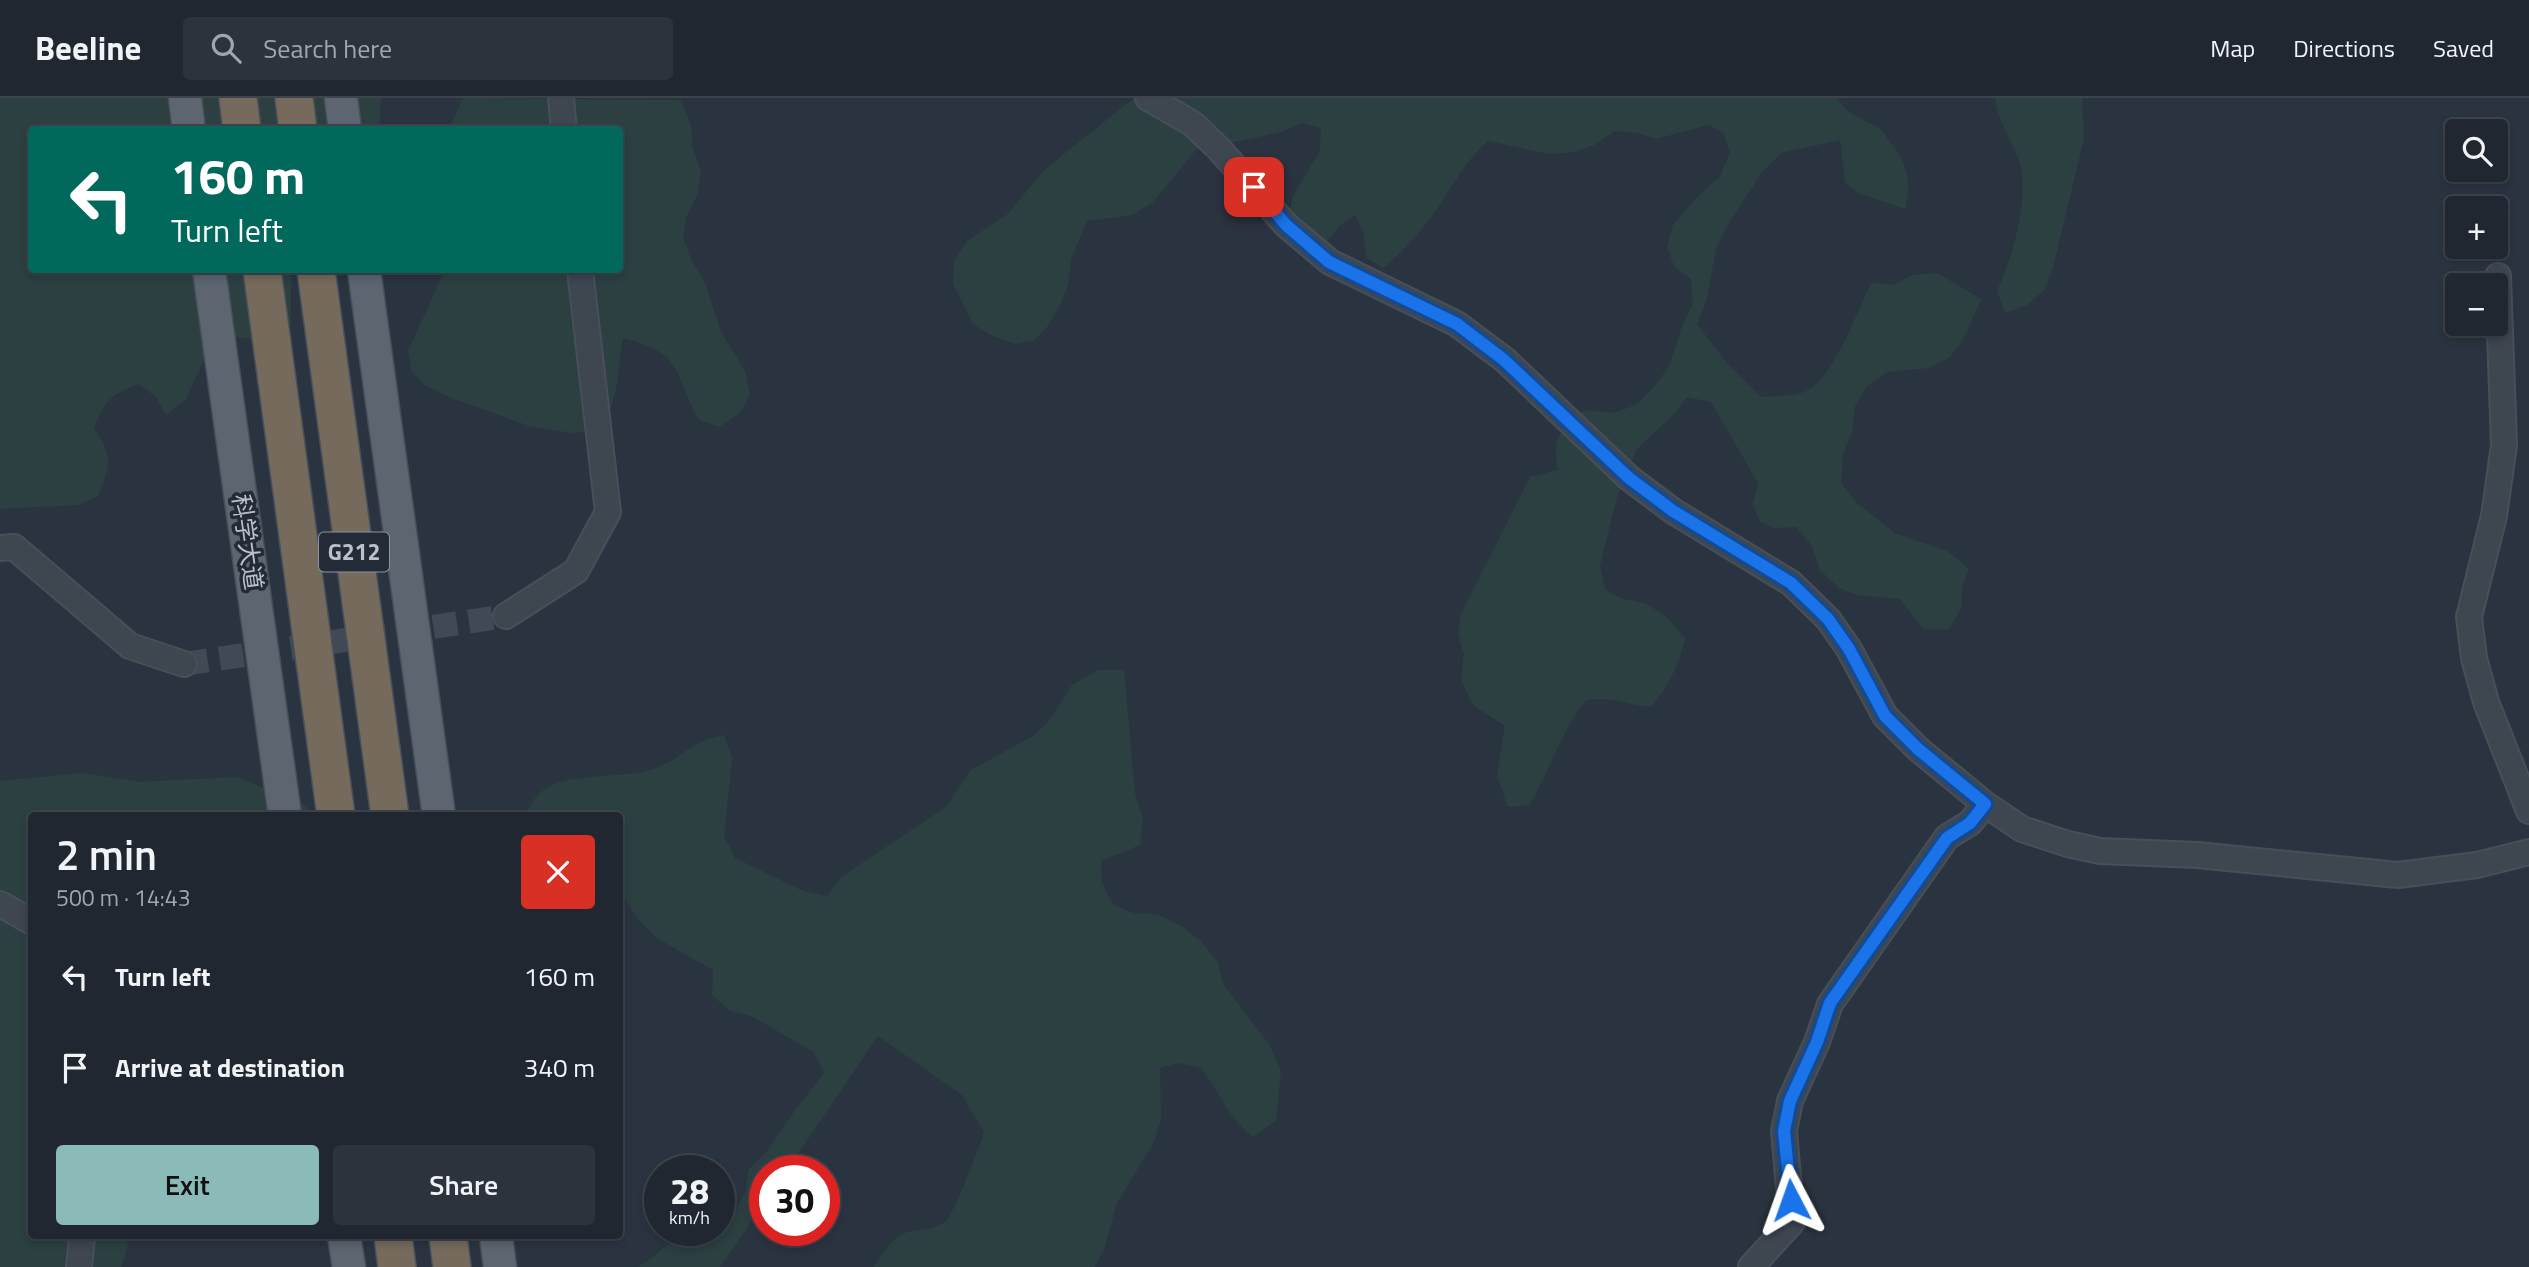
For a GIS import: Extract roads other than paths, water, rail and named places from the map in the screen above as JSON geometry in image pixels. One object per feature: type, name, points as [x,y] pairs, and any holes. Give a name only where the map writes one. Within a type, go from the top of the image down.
[{"type":"highway","points":[[238,98],[242,126]]},
{"type":"highway","points":[[294,98],[298,126]]},
{"type":"highway","name":"G212","points":[[317,279],[389,812]]},
{"type":"highway","name":"G212","points":[[264,283],[335,812]]},
{"type":"highway","points":[[393,1239],[397,1267]]},
{"type":"highway","points":[[448,1239],[452,1267]]},
{"type":"main road","points":[[185,98],[189,126]]},
{"type":"main road","points":[[341,98],[344,126]]},
{"type":"main road","name":"科学大道","points":[[209,273],[284,812]]},
{"type":"main road","points":[[364,273],[438,812]]},
{"type":"main road","points":[[344,1239],[349,1267]]},
{"type":"main road","points":[[496,1239],[500,1267]]},
{"type":"street","points":[[561,98],[564,126]]},
{"type":"street","points":[[1148,98],[1193,124],[1220,150],[1286,225],[1329,262],[1457,324],[1504,360],[1629,478],[1673,511],[1791,583],[1828,619],[1849,649],[1885,716],[1918,749],[1985,804],[2022,828],[2068,844],[2100,851],[2197,855],[2398,875],[2477,865],[2529,852]]},
{"type":"street","points":[[506,616],[576,570],[608,512],[580,273]]},
{"type":"street","points":[[2500,336],[2504,445],[2494,516],[2469,617],[2474,658],[2486,702],[2529,811]]},
{"type":"street","points":[[0,548],[14,547],[130,646],[184,664]]},
{"type":"street","points":[[1751,1267],[1792,1222],[1784,1131],[1790,1101],[1817,1042],[1830,1003],[1947,838],[1970,823],[1985,804]]},
{"type":"street","points":[[0,904],[28,920]]},
{"type":"street","points":[[79,1267],[82,1239]]},
{"type":"tunnel","points":[[184,664],[506,616]]}]
